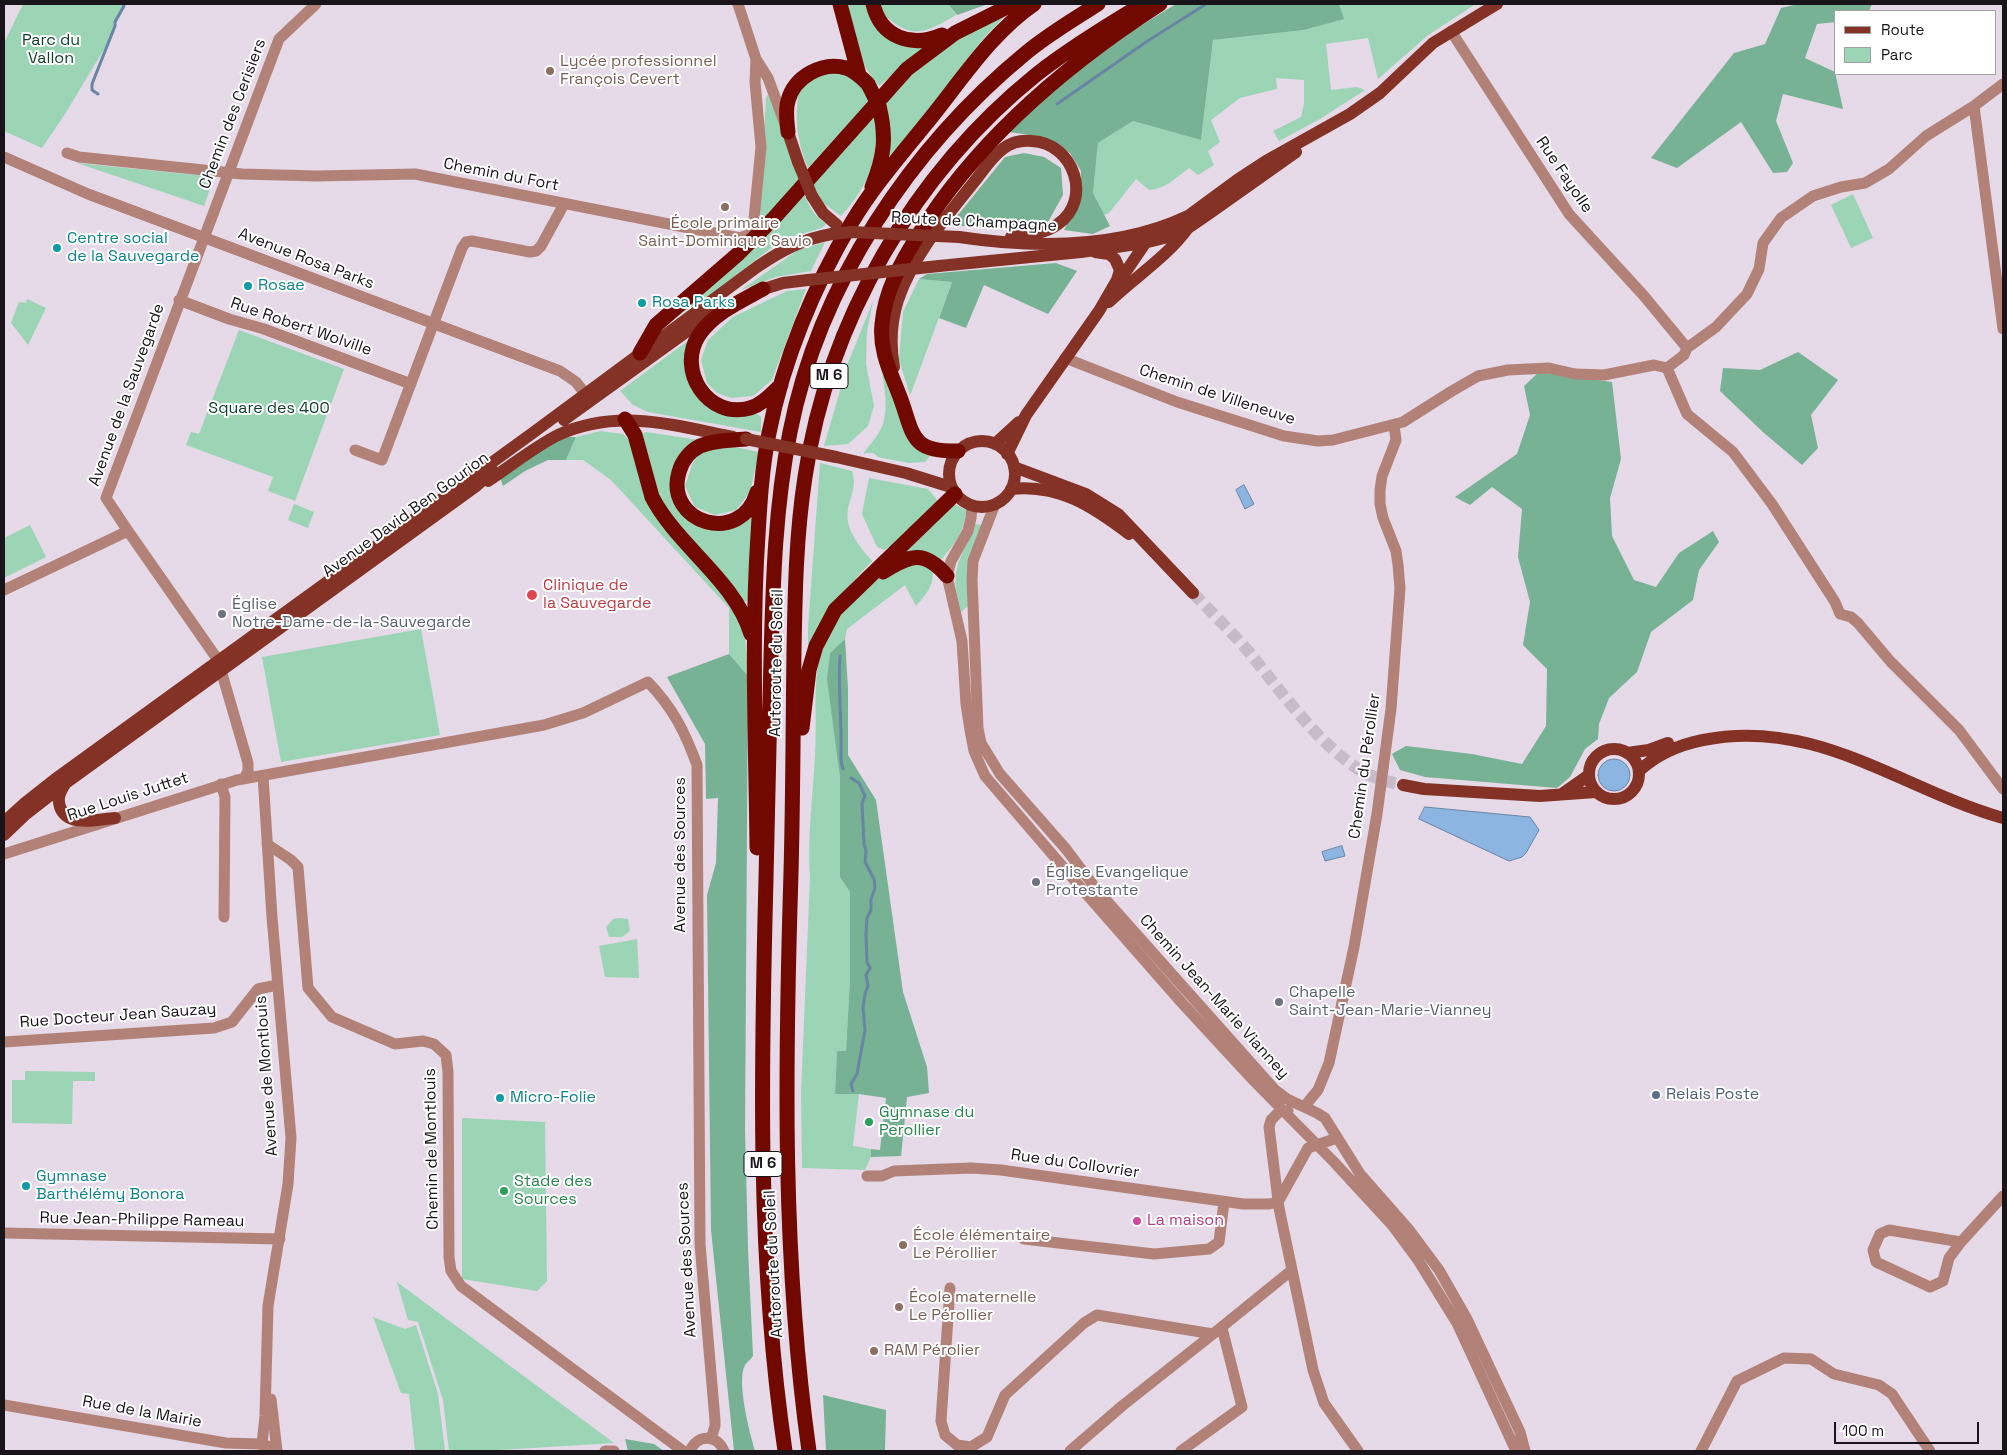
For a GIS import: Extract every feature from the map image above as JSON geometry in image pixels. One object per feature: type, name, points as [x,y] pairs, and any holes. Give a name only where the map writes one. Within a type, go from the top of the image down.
[{"type":"highway","points":[[840,4],[864,80],[879,106],[884,129],[884,148],[876,176],[864,204]]},
{"type":"highway","points":[[873,4],[878,19],[887,30],[901,38],[914,41],[935,39],[1013,4]]},
{"type":"highway","points":[[766,875],[757,848],[756,570],[762,477],[769,432],[780,385],[816,291],[864,204],[911,142],[996,38],[1034,4]]},
{"type":"highway","name":"Autoroute du Soleil","points":[[785,1451],[771,1334],[765,1237],[761,1054],[775,534],[791,428],[820,332],[846,275],[877,220],[911,172],[940,137],[992,83],[1030,50],[1098,4]]},
{"type":"highway","name":"Autoroute du Soleil","points":[[809,1451],[794,1311],[786,1170],[795,582],[805,477],[814,430],[827,380],[864,291],[890,245],[921,197],[954,155],[982,124],[1038,74],[1101,29],[1143,4]]},
{"type":"highway","points":[[958,451],[929,448],[915,438],[889,371],[883,350],[882,325],[888,293],[904,258],[929,218],[970,164],[1010,122],[1092,50],[1160,4]]},
{"type":"highway","points":[[640,353],[650,340],[656,325],[738,254],[774,218],[902,74],[939,43],[980,19]]},
{"type":"highway","points":[[788,132],[786,110],[788,100],[802,78],[814,71],[829,67],[846,68],[864,80]]},
{"type":"highway","points":[[763,289],[726,310],[700,333],[691,353],[691,367],[697,386],[706,397],[718,404],[731,408],[749,408],[760,404],[780,385]]},
{"type":"highway","points":[[625,419],[635,435],[652,497],[656,505],[666,520],[737,602],[748,624],[755,646]]},
{"type":"highway","points":[[746,439],[702,445],[690,454],[681,465],[678,476],[680,498],[688,510],[699,520],[711,524],[729,523],[740,518],[752,506],[762,477]]},
{"type":"highway","points":[[791,871],[797,828],[803,720],[809,670],[816,646],[828,620],[835,610],[953,491]]},
{"type":"highway","points":[[862,584],[906,558],[916,557],[933,562],[947,576]]},
{"type":"main road","name":"Route de Champagne","points":[[763,289],[783,283],[1081,252],[1164,238],[1188,228],[1380,93],[1433,43],[1497,4]]},
{"type":"main road","name":"Route de Champagne","points":[[835,229],[851,232],[959,237],[1010,243],[1076,242],[1131,235],[1170,224],[1188,216],[1236,180],[1266,161],[1337,122]]},
{"type":"main road","points":[[788,132],[812,196],[822,213],[835,229]]},
{"type":"main road","points":[[900,397],[892,352],[892,329],[896,308],[905,283],[939,227],[991,160],[1008,145],[1024,140],[1044,143],[1056,149],[1070,162],[1075,174],[1076,195],[1069,214],[1057,225],[1043,231],[1018,236],[959,237]]},
{"type":"main road","points":[[1117,280],[1127,270],[1144,242],[1170,224]]},
{"type":"main road","points":[[1100,310],[1131,281],[1168,252],[1188,228]]},
{"type":"main road","name":"Avenue David Ben Gourion","points":[[4,822],[58,776],[474,487],[640,353],[740,280],[786,248],[835,229]]},
{"type":"main road","points":[[1007,454],[1026,415],[1100,310],[1117,280],[1120,270],[1118,264],[1109,254],[1081,252]]},
{"type":"main road","name":"Avenue David Ben Gourion","points":[[4,835],[26,814],[220,665],[534,432],[588,396],[620,381],[736,298],[763,289]]},
{"type":"main road","points":[[995,444],[1026,415]]},
{"type":"main road","points":[[474,487],[486,482],[556,436],[586,425],[625,419],[650,421],[746,439],[906,473],[953,491],[962,501],[972,506],[986,507],[995,504],[1007,496],[1015,476],[1014,467],[1007,454],[995,444],[976,442],[958,451],[952,459],[949,469],[953,491]]},
{"type":"main road","points":[[1014,467],[1078,490],[1102,502],[1118,514],[1193,593]]},
{"type":"main road","points":[[1011,489],[1030,487],[1049,490],[1084,503],[1155,553]]},
{"type":"main road","points":[[1596,792],[1592,787],[1589,775],[1592,762],[1603,752],[1616,750],[1627,753],[1649,750],[1682,738],[1715,730],[1765,728],[1798,733],[1837,746],[1864,762]]},
{"type":"main road","points":[[1639,771],[1651,760],[1670,750],[1692,742],[1728,737],[1763,736],[1795,739],[1864,762],[1960,804],[2003,818]]},
{"type":"main road","points":[[1403,786],[1540,796],[1596,792],[1612,799],[1625,797],[1636,786],[1639,771],[1633,758],[1627,753]]},
{"type":"main road","points":[[1562,794],[1589,775]]},
{"type":"main road","points":[[66,783],[60,793],[58,802],[62,811],[69,818],[78,820],[115,818]]},
{"type":"street","name":"Chemin des Cerisiers","points":[[209,221],[279,39],[316,4]]},
{"type":"street","points":[[738,4],[756,59],[768,78],[788,132]]},
{"type":"street","name":"Rue Fayolle","points":[[1451,31],[1569,214],[1644,296],[1687,348]]},
{"type":"street","name":"Chemin du Fort","points":[[67,153],[79,157],[228,173],[317,176],[415,174],[705,233],[740,238],[748,235],[752,229],[761,147],[755,82],[756,59]]},
{"type":"street","points":[[2003,84],[1974,106],[1926,136],[1889,169],[1865,182],[1813,196],[1781,218],[1763,243],[1759,269],[1748,294],[1716,327],[1687,348],[1684,355],[1668,368],[1687,414],[1733,452],[1761,489],[1835,602],[1840,614],[1851,617],[1858,623],[1890,661],[1959,730],[2003,789]]},
{"type":"street","points":[[1974,106],[2003,329]]},
{"type":"street","name":"Avenue Rosa Parks","points":[[4,157],[88,194],[560,370],[576,382],[588,396]]},
{"type":"street","points":[[355,450],[382,460],[462,248],[466,242],[472,241],[530,252],[536,251],[541,246],[564,204]]},
{"type":"street","name":"Avenue de la Sauvegarde","points":[[209,221],[106,498],[220,665],[248,763],[248,771],[244,779]]},
{"type":"street","name":"Rue Robert Wolville","points":[[179,300],[229,319],[264,328],[411,384]]},
{"type":"street","name":"Chemin de Villeneuve","points":[[1065,358],[1177,402],[1301,440],[1333,440],[1403,422],[1478,376],[1508,370],[1549,368],[1575,374],[1604,375],[1654,365],[1668,368]]},
{"type":"street","name":"Chemin du Pérollier","points":[[1304,1107],[1318,1090],[1329,1063],[1354,947],[1377,814],[1391,709],[1400,588],[1396,551],[1380,504],[1380,490],[1382,476],[1396,440],[1394,425]]},
{"type":"street","name":"Chemin Jean-Marie Vianney","points":[[995,504],[973,562],[972,580],[981,744],[1000,774],[1066,849],[1097,890],[1275,1090],[1287,1099],[1325,1118],[1360,1174],[1410,1231],[1439,1270],[1469,1336],[1516,1451]]},
{"type":"street","points":[[947,576],[951,561],[968,532],[972,506]]},
{"type":"street","points":[[4,590],[128,531]]},
{"type":"street","name":"Chemin Jean-Marie Vianney","points":[[947,576],[962,641],[966,704],[974,751],[985,776],[1145,961],[1281,1110],[1317,1145],[1392,1226],[1462,1321]]},
{"type":"street","name":"Avenue des Sources","points":[[263,776],[544,725],[583,713],[648,682],[676,716],[687,736],[696,765],[700,1244],[715,1420],[711,1439]]},
{"type":"street","name":"Rue Louis Juttet","points":[[4,854],[221,784],[263,776]]},
{"type":"street","name":"Avenue de Montlouis","points":[[263,776],[277,985],[291,1138],[288,1184],[268,1306],[266,1373],[274,1416],[270,1449]]},
{"type":"street","points":[[221,784],[224,797],[224,917]]},
{"type":"street","points":[[1026,823],[1033,823],[1043,830],[1048,829]]},
{"type":"street","name":"Chemin de Montlouis","points":[[267,844],[298,867],[308,988],[332,1017],[395,1044],[423,1041],[439,1047],[446,1055],[448,1072],[449,1248],[451,1271],[461,1286],[683,1451]]},
{"type":"street","name":"Rue Docteur Jean Sauzay","points":[[4,1042],[214,1028],[232,1022],[258,989],[277,985]]},
{"type":"street","points":[[1304,1107],[1289,1111],[1281,1110],[1271,1120],[1269,1127],[1278,1202],[1312,1370],[1324,1403],[1358,1451]]},
{"type":"street","points":[[1278,1202],[1308,1148],[1337,1138]]},
{"type":"street","name":"Rue du Collovrier","points":[[867,1176],[882,1176],[894,1171],[971,1168],[1001,1170],[1224,1202],[1269,1204],[1278,1202]]},
{"type":"street","points":[[1961,1242],[1889,1230],[1880,1234],[1873,1250],[1876,1262],[1930,1288],[1943,1281],[1949,1258],[2003,1196]]},
{"type":"street","points":[[1024,1239],[1154,1254],[1208,1249],[1219,1242],[1224,1202]]},
{"type":"street","name":"Rue Jean-Philippe Rameau","points":[[4,1233],[280,1238]]},
{"type":"street","points":[[1070,1451],[1122,1406],[1292,1270]]},
{"type":"street","points":[[950,1288],[941,1422],[945,1435],[956,1445],[971,1447],[987,1437],[1005,1395],[1084,1322],[1097,1315],[1217,1331]]},
{"type":"street","points":[[1181,1451],[1242,1407],[1217,1331]]},
{"type":"street","name":"Chemin Jean-Marie Vianney","points":[[1469,1336],[1520,1432],[1525,1451]]},
{"type":"street","points":[[1701,1451],[1737,1381],[1784,1358],[1811,1359],[1834,1374],[1879,1385],[1892,1394],[1930,1451]]},
{"type":"street","name":"Rue de la Mairie","points":[[4,1405],[270,1449]]},
{"type":"street","points":[[690,1451],[692,1446],[701,1439],[711,1439],[721,1445],[724,1451]]},
{"type":"street","points":[[606,1451],[614,1451]]},
{"type":"green space","name":"Parc du Vallon","points":[[23,4],[125,4],[113,24],[115,31],[65,114],[42,148],[4,131],[4,43]]},
{"type":"green space","points":[[848,4],[867,4],[869,15],[923,46],[922,49],[879,86],[866,68],[857,48]]},
{"type":"green space","points":[[880,4],[948,4],[956,15],[925,30],[909,30],[900,27],[880,11]]},
{"type":"green space","points":[[948,4],[988,4],[957,15]]},
{"type":"green space","points":[[1176,4],[1339,4],[1344,19],[1304,30],[1213,40],[1201,140],[1133,121],[1098,143],[1093,193],[1110,226],[1093,234],[1064,230],[1080,199],[1081,171],[1070,153],[1044,137],[1009,132],[1061,83],[1132,31]]},
{"type":"green space","points":[[1339,4],[1474,5],[1427,36],[1378,79],[1368,38],[1326,44],[1331,90],[1357,87],[1365,90],[1320,119],[1279,141],[1273,131],[1301,117],[1304,104],[1304,80],[1276,78],[1277,89],[1240,98],[1211,120],[1220,142],[1208,151],[1214,165],[1198,175],[1189,168],[1170,182],[1155,189],[1149,190],[1136,179],[1109,213],[1104,215],[1093,193],[1098,143],[1133,121],[1201,140],[1213,40],[1304,30],[1343,19]]},
{"type":"green space","points":[[1798,4],[1872,4],[1869,10],[1834,10],[1834,22],[1817,24],[1805,58],[1834,72],[1843,109],[1783,94],[1776,121],[1793,163],[1787,172],[1773,173],[1741,122],[1677,168],[1651,158],[1734,53],[1765,44],[1781,8]]},
{"type":"green space","points":[[1004,17],[982,40],[892,157],[889,157],[890,145],[886,100],[912,71],[962,33]]},
{"type":"green space","points":[[843,73],[859,83],[871,99],[808,168],[797,129],[799,88],[815,74]]},
{"type":"green space","points":[[768,94],[800,183],[759,227],[766,98]]},
{"type":"green space","points":[[876,111],[876,142],[871,168],[860,192],[841,216],[822,202],[812,182]]},
{"type":"green space","points":[[1024,153],[1044,157],[1061,168],[1063,195],[1048,222],[1009,226],[949,226],[1005,157]]},
{"type":"green space","points":[[77,163],[206,176],[212,183],[204,206]]},
{"type":"green space","points":[[802,190],[811,209],[826,224],[822,228],[783,239],[715,291],[669,322]]},
{"type":"green space","points":[[1853,194],[1873,238],[1851,248],[1831,205]]},
{"type":"green space","points":[[825,242],[811,271],[776,277],[741,290],[798,250]]},
{"type":"green space","points":[[1056,263],[1077,271],[1048,314],[984,285],[966,328],[939,318],[952,282],[919,279],[927,274]]},
{"type":"green space","points":[[919,279],[952,282],[910,396],[899,359],[903,312]]},
{"type":"green space","points":[[806,289],[772,380],[753,396],[731,398],[717,393],[707,383],[701,360],[708,340],[733,317],[787,291]]},
{"type":"green space","points":[[27,299],[46,308],[28,345],[11,323],[19,302],[26,303]]},
{"type":"green space","points":[[873,301],[867,331],[866,364],[874,406],[868,426],[848,444],[824,446],[848,363]]},
{"type":"green space","name":"Square des 400","points":[[239,330],[344,369],[295,501],[268,491],[273,477],[186,445],[191,432],[199,434]]},
{"type":"green space","points":[[689,340],[686,358],[726,412],[745,416],[756,413],[761,417],[761,432],[648,412],[633,405],[620,391]]},
{"type":"green space","points":[[878,349],[921,451],[930,456],[925,462],[909,463],[878,457],[871,453],[863,454],[879,432],[885,415],[885,396]]},
{"type":"green space","points":[[1798,352],[1838,380],[1811,415],[1818,448],[1802,465],[1764,433],[1720,391],[1723,368],[1760,370]]},
{"type":"green space","points":[[1539,372],[1612,382],[1621,459],[1610,498],[1612,536],[1634,580],[1656,587],[1679,553],[1713,531],[1719,542],[1699,570],[1693,600],[1651,632],[1637,672],[1609,698],[1599,724],[1598,739],[1585,749],[1570,777],[1557,788],[1425,777],[1400,770],[1392,754],[1406,746],[1472,754],[1522,764],[1546,726],[1547,669],[1523,645],[1530,602],[1518,557],[1522,509],[1492,487],[1470,505],[1455,497],[1517,454],[1530,415],[1524,386]]},
{"type":"green space","points":[[601,431],[623,434],[632,442],[641,472],[737,612],[745,637],[748,676],[729,654],[729,608],[611,480],[583,460],[566,460],[576,437]]},
{"type":"green space","points":[[646,432],[699,440],[671,486],[698,525],[719,531],[741,523],[754,515],[748,598],[746,602],[742,600],[659,501],[639,435]]},
{"type":"green space","points":[[561,437],[576,437],[566,460],[548,460],[525,471],[503,486],[500,477]]},
{"type":"green space","points":[[735,447],[759,452],[750,492],[736,510],[715,515],[695,507],[685,486],[692,465],[699,452],[715,448]]},
{"type":"green space","points":[[820,463],[852,471],[854,486],[848,509],[848,524],[854,537],[872,561],[836,604],[821,626],[808,652],[808,628]]},
{"type":"green space","points":[[869,478],[928,489],[938,501],[892,545],[884,550],[877,547],[862,514]]},
{"type":"green space","points":[[294,504],[314,512],[308,528],[288,520]]},
{"type":"green space","points":[[954,504],[966,510],[964,525],[955,543],[941,560],[902,553]]},
{"type":"green space","points":[[975,524],[982,525],[969,605],[961,612],[956,590],[956,574],[958,563]]},
{"type":"green space","points":[[30,525],[46,557],[4,578],[4,538]]},
{"type":"green space","points":[[907,562],[932,567],[933,578],[927,593],[920,602],[916,606],[905,585],[847,629],[845,639],[830,653],[840,777],[840,877],[850,892],[850,979],[846,1051],[837,1051],[835,1094],[859,1094],[853,1146],[871,1149],[871,1157],[865,1170],[802,1168],[801,1093],[810,877],[810,831],[816,745],[817,672],[825,642],[839,615],[870,585]]},
{"type":"green space","points":[[421,629],[440,735],[281,762],[262,657]]},
{"type":"green space","points":[[845,639],[848,689],[848,755],[876,800],[903,992],[927,1067],[929,1093],[907,1097],[901,1156],[871,1157],[871,1149],[880,1150],[886,1098],[859,1094],[835,1094],[837,1051],[846,1051],[850,979],[850,892],[840,877],[840,777],[827,679],[830,653]]},
{"type":"green space","points":[[729,654],[748,676],[745,1130],[753,1356],[745,1365],[742,1383],[745,1408],[755,1451],[734,1451],[711,1230],[707,895],[716,863],[718,798],[706,799],[705,744],[667,677]]},
{"type":"green space","points":[[613,919],[628,919],[630,931],[622,937],[609,937],[606,927]]},
{"type":"green space","points":[[637,939],[639,978],[605,977],[599,946]]},
{"type":"green space","points":[[25,1071],[95,1072],[95,1081],[73,1081],[72,1124],[12,1123],[12,1080],[25,1080]]},
{"type":"green space","name":"Stade des Sources","points":[[462,1118],[545,1122],[547,1281],[537,1291],[462,1279]]},
{"type":"green space","points":[[397,1282],[614,1443],[483,1451],[449,1451],[443,1400],[418,1322],[408,1320]]},
{"type":"green space","points":[[373,1317],[405,1329],[416,1325],[438,1394],[445,1451],[415,1451],[409,1394],[401,1393]]},
{"type":"green space","points":[[823,1395],[886,1410],[885,1451],[826,1451]]},
{"type":"green space","points":[[625,1439],[654,1444],[664,1451],[628,1451]]},
{"type":"water","points":[[1244,485],[1254,504],[1245,509],[1236,490]]},
{"type":"water","points":[[1614,759],[1620,760],[1625,764],[1629,769],[1629,781],[1625,786],[1620,790],[1614,791],[1608,790],[1603,786],[1599,781],[1598,775],[1599,769],[1603,764],[1608,760]]},
{"type":"water","points":[[1425,807],[1530,817],[1539,830],[1526,853],[1522,857],[1509,861],[1419,819]]},
{"type":"water","points":[[1342,846],[1345,856],[1325,861],[1322,852]]},
{"type":"waterway","points":[[98,94],[92,90],[92,84],[115,22],[124,6],[123,4]]},
{"type":"waterway","points":[[1057,104],[1146,42],[1206,4]]},
{"type":"waterway","points":[[840,656],[841,758],[843,769]]},
{"type":"waterway","points":[[851,778],[859,783],[865,796],[862,803],[866,851],[865,862],[874,879],[875,888],[871,899],[871,910],[867,918],[867,962],[870,968],[866,975],[868,986],[863,1008],[865,1030],[857,1074],[851,1084],[853,1091]]},
{"type":"tunnel","points":[[1193,593],[1246,649],[1300,715],[1326,743],[1365,773],[1403,785]]},
{"type":"place","name":"Lycée professionnel François Cevert","points":[[550,71]]},
{"type":"place","name":"École primaire Saint-Dominique Savio","points":[[725,207]]},
{"type":"place","name":"Centre social de la Sauvegarde","points":[[57,248]]},
{"type":"place","name":"Rosae","points":[[248,286]]},
{"type":"place","name":"Rosa Parks","points":[[642,303]]},
{"type":"place","name":"Clinique de la Sauvegarde","points":[[532,595]]},
{"type":"place","name":"Église Notre-Dame-de-la-Sauvegarde","points":[[222,614]]},
{"type":"place","name":"Église Evangelique Protestante","points":[[1036,882]]},
{"type":"place","name":"Chapelle Saint-Jean-Marie-Vianney","points":[[1279,1002]]},
{"type":"place","name":"Relais Poste","points":[[1656,1095]]},
{"type":"place","name":"Micro-Folie","points":[[500,1098]]},
{"type":"place","name":"Gymnase du Perollier","points":[[869,1122]]},
{"type":"place","name":"Gymnase Barthélémy Bonora","points":[[26,1186]]},
{"type":"place","name":"Stade des Sources","points":[[504,1191]]},
{"type":"place","name":"La maison","points":[[1137,1221]]},
{"type":"place","name":"École élémentaire Le Pérollier","points":[[903,1245]]},
{"type":"place","name":"École maternelle Le Pérollier","points":[[899,1307]]},
{"type":"place","name":"RAM Pérolier","points":[[874,1351]]}]
